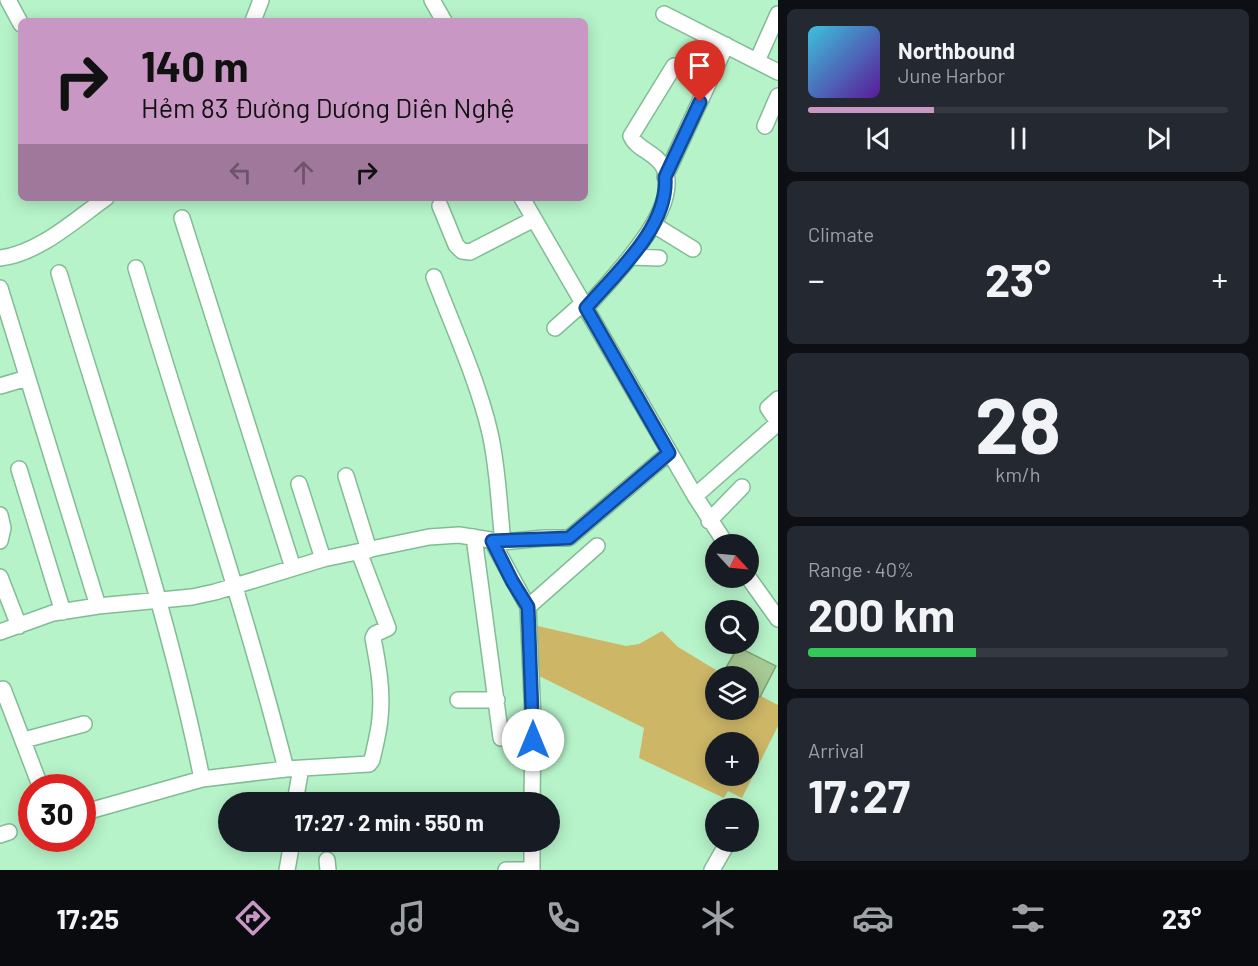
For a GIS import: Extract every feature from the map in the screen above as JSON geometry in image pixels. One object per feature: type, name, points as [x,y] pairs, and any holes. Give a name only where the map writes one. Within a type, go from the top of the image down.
[{"type":"street","points":[[8,0],[18,18]]},
{"type":"street","points":[[254,18],[261,0]]},
{"type":"street","points":[[432,0],[442,18]]},
{"type":"street","points":[[664,14],[778,72]]},
{"type":"street","points":[[757,61],[778,14]]},
{"type":"street","points":[[665,177],[726,45]]},
{"type":"street","points":[[555,328],[584,306],[631,257],[654,225],[666,188],[665,170],[656,156],[637,144],[631,136],[674,66]]},
{"type":"street","points":[[765,126],[778,96]]},
{"type":"street","points":[[0,258],[20,255],[40,245],[102,201]]},
{"type":"street","points":[[524,201],[669,453],[719,534]]},
{"type":"street","points":[[440,206],[456,246],[462,251],[470,252],[534,219]]},
{"type":"street","points":[[182,218],[293,568]]},
{"type":"street","points":[[654,225],[693,249]]},
{"type":"street","points":[[631,257],[659,258]]},
{"type":"street","points":[[136,268],[178,411],[294,769],[295,792]]},
{"type":"street","points":[[58,273],[159,600],[188,709],[202,779]]},
{"type":"street","points":[[434,277],[464,353],[489,431],[495,457],[498,542],[512,581],[528,607],[533,720],[532,792]]},
{"type":"street","points":[[0,288],[3,310],[27,378],[98,606]]},
{"type":"street","points":[[0,386],[27,378]]},
{"type":"street","points":[[695,496],[778,423],[768,408],[778,399]]},
{"type":"street","points":[[0,633],[63,612],[98,606],[192,597],[235,587],[323,559],[441,535],[474,537],[498,542],[569,538],[669,453]]},
{"type":"street","points":[[19,469],[63,612]]},
{"type":"street","points":[[96,809],[202,779],[369,764],[372,760],[381,700],[380,673],[373,638],[375,634],[388,628],[364,551],[345,476]]},
{"type":"street","points":[[298,484],[323,559]]},
{"type":"street","points":[[709,521],[742,487]]},
{"type":"street","points":[[0,515],[3,528],[0,541]]},
{"type":"street","points":[[474,537],[501,738]]},
{"type":"street","points":[[528,607],[597,546]]},
{"type":"street","points":[[0,577],[18,626]]},
{"type":"street","points":[[755,588],[778,619]]},
{"type":"street","points":[[1,686],[36,774]]},
{"type":"street","points":[[458,700],[497,700]]},
{"type":"street","points":[[24,740],[84,724]]},
{"type":"street","points":[[288,870],[291,852]]},
{"type":"street","points":[[506,870],[530,870],[531,852]]},
{"type":"street","points":[[712,870],[722,852]]},
{"type":"shaded area","points":[[533,625],[626,646],[639,644],[662,631],[678,647],[709,666],[705,666],[705,720],[759,720],[759,695],[778,705],[778,726],[759,764],[759,732],[705,732],[705,786],[748,786],[742,798],[728,791],[724,798],[639,758],[644,728],[535,674]]},
{"type":"building","points":[[734,654],[752,654],[776,666],[760,697],[759,666],[727,666]]},
{"type":"route","points":[[533,740],[528,607],[492,541],[569,538],[669,453],[586,308],[631,257],[654,225],[662,206],[666,188],[665,177],[700,102]]}]
